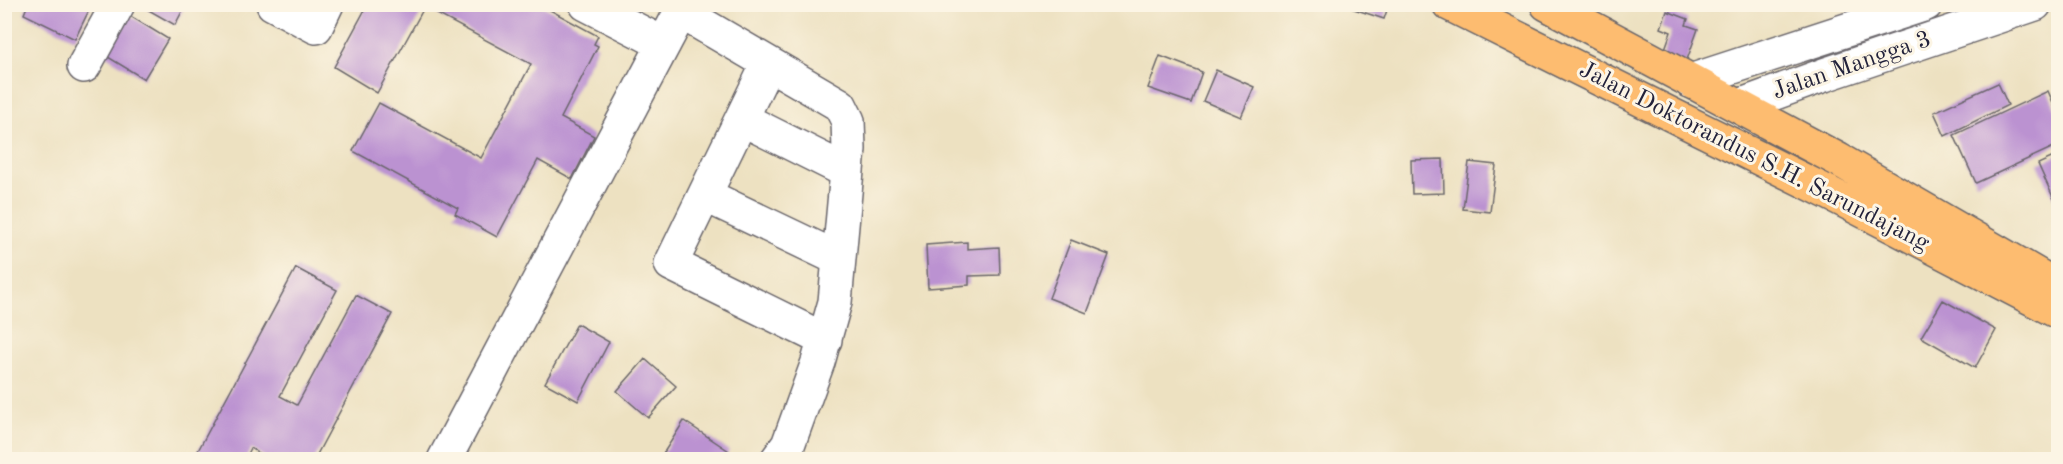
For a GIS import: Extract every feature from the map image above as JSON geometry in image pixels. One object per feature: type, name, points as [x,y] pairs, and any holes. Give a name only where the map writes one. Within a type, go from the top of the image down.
[{"type":"highway","name":"Jalan Doktorandus S.H. Sarundajang","points":[[1449,4],[1487,13],[2058,312]]},
{"type":"highway","points":[[1547,4],[1839,160],[2058,287]]},
{"type":"street","points":[[84,66],[118,4]]},
{"type":"street","points":[[273,4],[316,27],[327,4]]},
{"type":"street","points":[[585,4],[664,44]]},
{"type":"street","name":"Jalan Mangga 3","points":[[1690,81],[1926,4]]},
{"type":"street","name":"Jalan Mangga 3","points":[[1738,106],[2035,4]]},
{"type":"street","points":[[444,459],[683,8],[768,64],[840,105],[848,121],[849,149],[835,302],[825,340],[788,445],[777,459]]},
{"type":"street","points":[[768,64],[671,264],[825,340]]},
{"type":"street","points":[[742,119],[846,171]]},
{"type":"street","points":[[705,195],[839,259]]},
{"type":"building","points":[[28,4],[92,4],[75,39],[24,14]]},
{"type":"building","points":[[138,4],[186,4],[175,25]]},
{"type":"building","points":[[368,4],[426,4],[377,93],[334,67]]},
{"type":"building","points":[[442,4],[539,4],[598,36],[594,44],[598,46],[561,118],[594,136],[572,179],[538,160],[497,237],[455,214],[458,208],[353,151],[379,103],[481,158],[531,64],[437,14]]},
{"type":"building","points":[[1339,4],[1389,4],[1384,19]]},
{"type":"building","points":[[122,11],[168,39],[144,79],[98,51]]},
{"type":"building","points":[[1667,11],[1688,19],[1686,25],[1698,29],[1683,71],[1660,63],[1671,32],[1661,28]]},
{"type":"building","points":[[1160,56],[1202,72],[1191,103],[1148,88]]},
{"type":"building","points":[[1216,70],[1254,87],[1241,117],[1203,101]]},
{"type":"building","points":[[1998,83],[2008,105],[1945,136],[1934,112]]},
{"type":"building","points":[[2048,91],[2058,114],[2058,145],[1976,183],[1954,135]]},
{"type":"building","points":[[2058,155],[2058,208],[2038,164]]},
{"type":"building","points":[[1443,159],[1444,193],[1412,194],[1411,160]]},
{"type":"building","points":[[1469,162],[1496,165],[1490,212],[1463,209]]},
{"type":"building","points":[[1071,240],[1109,255],[1087,313],[1049,298]]},
{"type":"building","points":[[967,242],[967,249],[999,247],[1000,275],[969,276],[969,285],[928,288],[926,245]]},
{"type":"building","points":[[296,268],[337,290],[280,396],[297,405],[356,295],[392,314],[314,460],[269,460],[251,448],[245,460],[193,460]]},
{"type":"building","points":[[1943,300],[1996,330],[1975,368],[1921,337]]},
{"type":"building","points":[[577,324],[609,342],[578,401],[545,383]]},
{"type":"building","points":[[645,359],[676,386],[648,418],[617,391]]},
{"type":"building","points":[[684,421],[729,451],[724,460],[659,460]]}]
